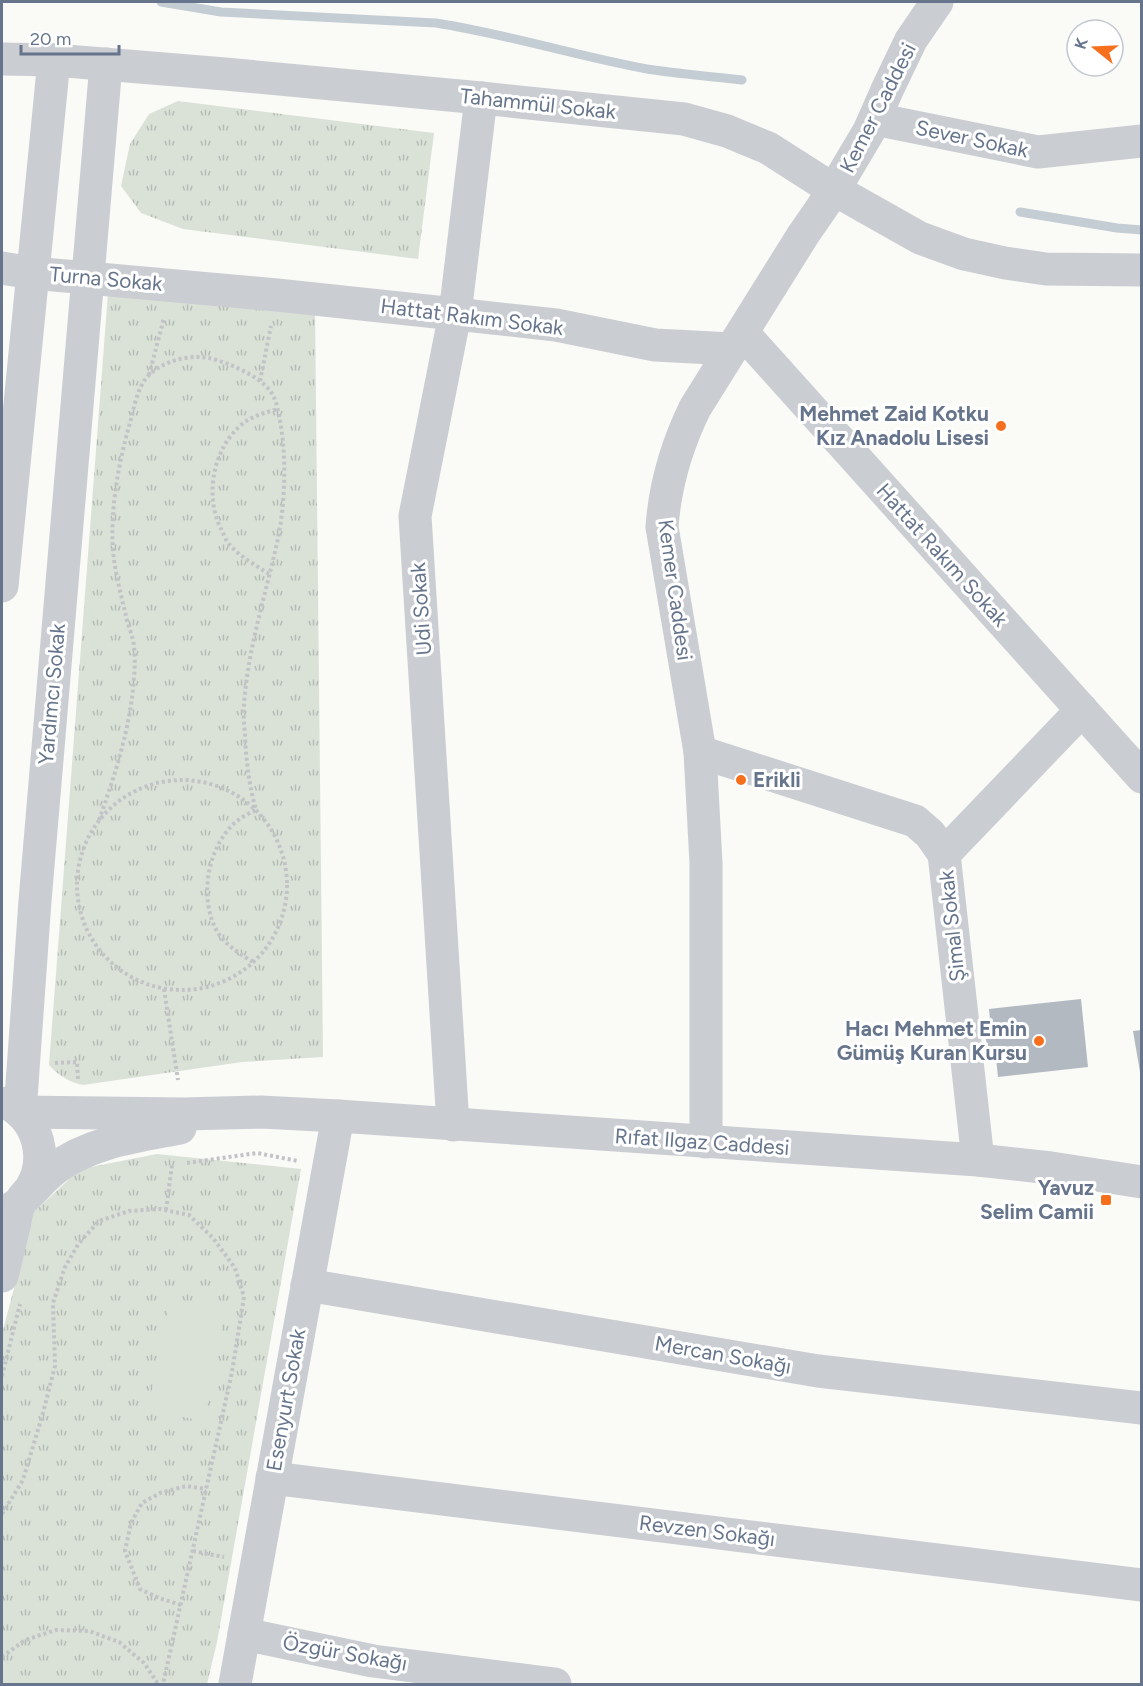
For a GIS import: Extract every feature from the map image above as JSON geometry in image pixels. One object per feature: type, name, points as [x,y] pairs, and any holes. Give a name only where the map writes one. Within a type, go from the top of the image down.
[{"type":"street","name":"Kemer Caddesi","points":[[706,1142],[706,863],[699,752],[662,527],[669,476],[695,408],[803,235],[834,190],[869,131],[911,40],[938,2]]},
{"type":"street","name":"Tahammül Sokak","points":[[2,59],[54,60],[225,74],[684,120],[727,131],[768,148],[834,190],[920,238],[964,254],[1046,269],[1142,270]]},
{"type":"street","points":[[2,586],[17,271],[54,60]]},
{"type":"street","name":"Yardımcı Sokak","points":[[11,1106],[35,901],[106,64]]},
{"type":"street","name":"Udi Sokak","points":[[453,1125],[415,516],[455,314],[481,98]]},
{"type":"street","name":"Sever Sokak","points":[[875,119],[1038,152],[1142,141]]},
{"type":"street","name":"Turna Sokak","points":[[17,271],[211,289]]},
{"type":"street","name":"Hattat Rakım Sokak","points":[[211,289],[556,325],[655,345],[738,341],[1142,777]]},
{"type":"street","points":[[944,854],[1082,710]]},
{"type":"street","name":"Şimal Sokak","points":[[699,752],[915,821],[930,834],[944,854],[978,1161]]},
{"type":"street","points":[[11,1106],[31,1125],[38,1140],[40,1157],[38,1173],[31,1189],[11,1207],[11,1288]]},
{"type":"street","name":"Rıfat Ilgaz Caddesi","points":[[11,1106],[184,1114],[261,1112],[338,1116],[978,1161],[1051,1168],[1142,1182]]},
{"type":"street","name":"Rıfat Ilgaz Caddesi","points":[[11,1207],[55,1169],[73,1158],[101,1147],[138,1136],[261,1112]]},
{"type":"street","name":"Esenyurt Sokak","points":[[235,1684],[338,1116]]},
{"type":"street","name":"Mercan Sokağı","points":[[307,1285],[818,1371],[1142,1408]]},
{"type":"street","name":"Revzen Sokağı","points":[[272,1478],[1142,1585]]},
{"type":"street","name":"Özgür Sokağı","points":[[244,1634],[371,1673],[555,1684]]},
{"type":"path","points":[[149,375],[172,285]]},
{"type":"path","points":[[260,381],[277,295]]},
{"type":"path","points":[[99,820],[118,801],[130,794],[168,780],[195,781],[222,788],[246,801],[271,829],[281,851],[286,874],[284,911],[275,933],[262,954],[231,978],[205,988],[178,991],[164,989],[141,982],[115,967],[95,945],[84,924],[77,900],[78,864],[86,841],[99,820],[112,782],[127,725],[134,679],[134,643],[113,550],[116,492],[124,444],[136,400],[144,381],[161,367],[192,356],[221,362],[260,381],[272,393],[278,409],[283,442],[283,490],[279,531],[249,662],[243,705],[246,758],[251,794],[256,810]]},
{"type":"path","points":[[269,574],[227,542],[212,502],[213,478],[224,447],[240,426],[255,415],[278,409]]},
{"type":"path","points":[[253,962],[231,947],[218,931],[207,893],[210,870],[217,846],[236,821],[256,810]]},
{"type":"path","points":[[164,989],[184,1114]]},
{"type":"path","points":[[161,1166],[257,1153],[309,1163],[329,1161]]},
{"type":"path","points":[[166,1210],[172,1165]]},
{"type":"path","points":[[2,1514],[23,1480],[55,1366],[53,1303],[65,1267],[79,1242],[99,1221],[129,1211],[160,1209],[189,1215],[213,1238],[235,1268],[244,1297],[232,1372],[163,1684]]},
{"type":"path","points":[[2,1376],[11,1288]]},
{"type":"path","points":[[181,1605],[140,1589],[125,1551],[127,1541],[131,1523],[142,1503],[160,1493],[186,1486],[206,1489]]},
{"type":"path","points":[[2,1657],[25,1640],[56,1630],[88,1631],[119,1642],[144,1663],[158,1684]]},
{"type":"green space","points":[[178,101],[434,133],[418,259],[183,229],[141,213],[121,186],[130,144],[149,114]]},
{"type":"green space","points":[[108,293],[315,309],[323,1057],[242,1062],[83,1085],[65,1078],[49,1065]]},
{"type":"green space","points":[[157,1154],[301,1169],[217,1642],[207,1684],[2,1684],[2,1334],[34,1212],[80,1169]]},
{"type":"green space","points":[[170,1299],[225,1310],[203,1421],[148,1410]]},
{"type":"building","points":[[1081,999],[1088,1067],[998,1077],[996,1058],[988,1059],[985,1031],[991,1030],[989,1009]]},
{"type":"building","points":[[1142,1030],[1142,1072],[1140,1072],[1133,1031]]},
{"type":"waterway","points":[[161,2],[221,12],[436,23],[647,69],[742,80]]},
{"type":"waterway","points":[[1020,212],[1142,230]]},
{"type":"place","name":"Mehmet Zaid Kotku Kız Anadolu Lisesi","points":[[1001,426]]},
{"type":"place","name":"Erikli","points":[[741,780]]},
{"type":"place","name":"Hacı Mehmet Emin Gümüş Kuran Kursu","points":[[1039,1041]]},
{"type":"place","name":"Yavuz Selim Camii","points":[[1106,1200]]}]
